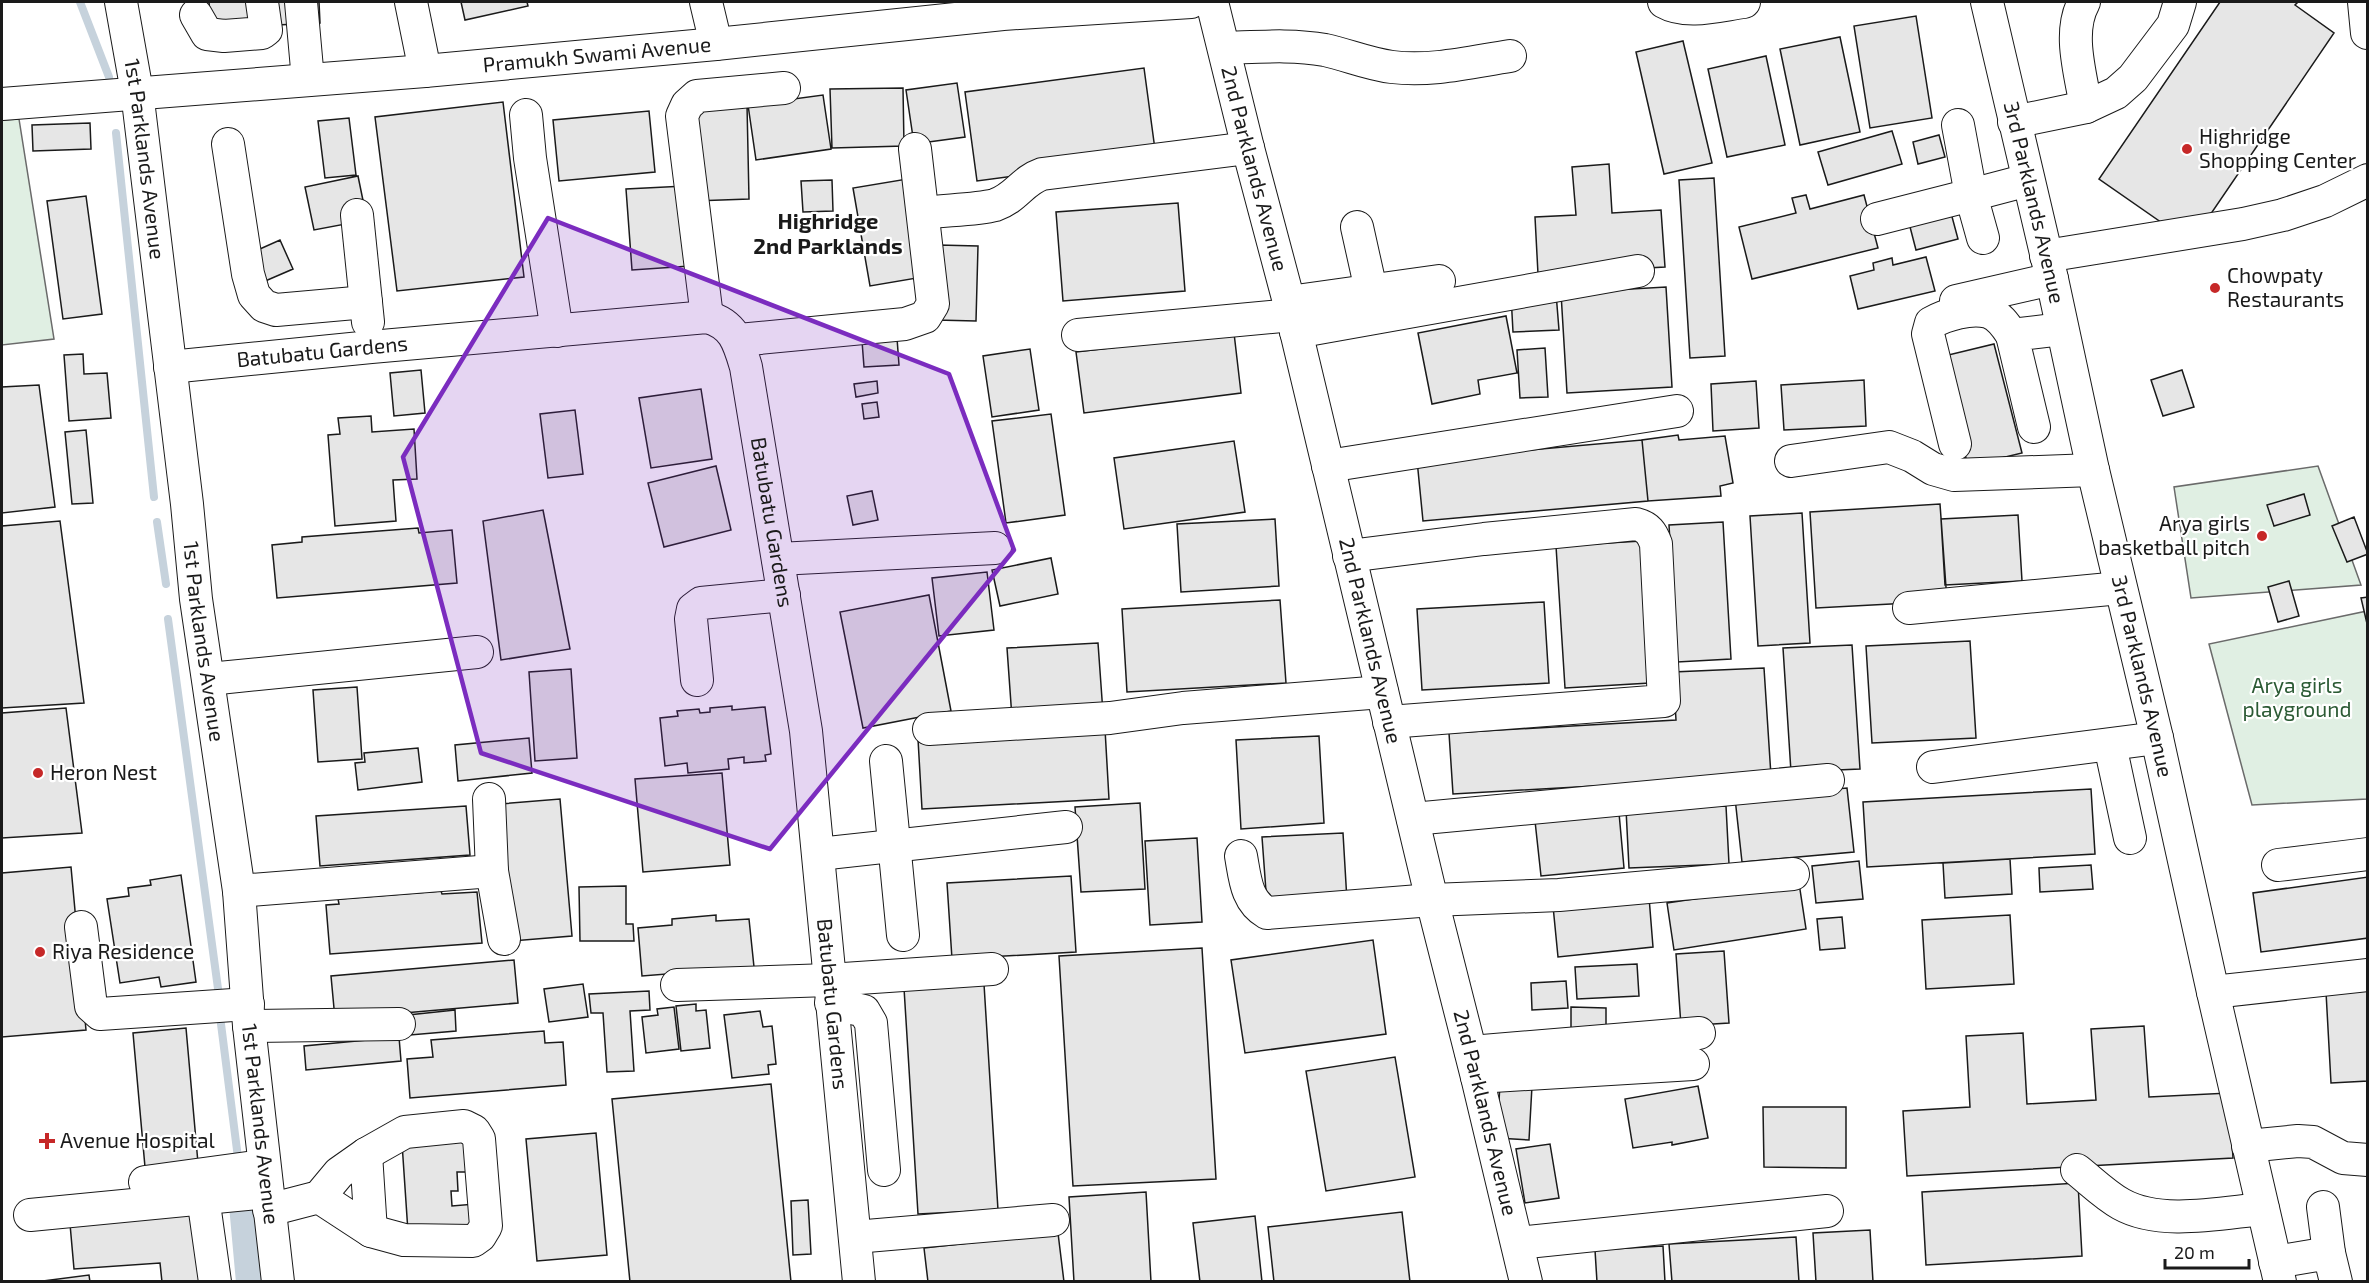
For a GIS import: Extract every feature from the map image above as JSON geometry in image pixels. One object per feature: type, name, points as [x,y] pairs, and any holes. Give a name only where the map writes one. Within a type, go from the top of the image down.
[{"type":"street","name":"1st Parklands Avenue","points":[[121,2],[137,92],[196,599],[238,891],[266,1189],[278,1281]]},
{"type":"street","points":[[196,15],[207,34],[224,36],[262,33],[266,30],[262,2]]},
{"type":"street","points":[[301,2],[308,80]]},
{"type":"street","points":[[411,2],[424,71]]},
{"type":"street","points":[[706,2],[716,44]]},
{"type":"street","name":"Pramukh Swami Avenue","points":[[2,104],[424,71],[716,44],[1016,7],[1191,2]]},
{"type":"street","name":"2nd Parklands Avenue","points":[[1212,2],[1292,316],[1526,1281]]},
{"type":"street","points":[[1664,2],[1672,6],[1697,8],[1744,2]]},
{"type":"street","name":"3rd Parklands Avenue","points":[[1987,2],[2049,267],[2092,470],[2157,738],[2276,1276]]},
{"type":"street","points":[[2084,2],[2079,10],[2077,28],[2086,107]]},
{"type":"street","points":[[2014,122],[2086,107],[2116,93],[2133,78],[2173,25],[2180,2]]},
{"type":"street","points":[[2364,2],[2367,33]]},
{"type":"street","points":[[1225,48],[1294,46],[1393,67],[1430,68],[1510,56]]},
{"type":"street","points":[[784,88],[697,96],[687,105],[682,116],[707,317],[718,320],[729,327],[739,340],[905,324],[925,317],[933,304],[915,149]]},
{"type":"street","points":[[526,115],[530,158],[557,331]]},
{"type":"street","points":[[1958,125],[1971,195],[1983,238]]},
{"type":"street","points":[[228,144],[248,274],[254,296],[264,306],[276,310],[366,302]]},
{"type":"street","points":[[923,213],[994,205],[1019,191],[1029,179],[1042,174],[1248,148]]},
{"type":"street","points":[[1877,219],[2028,180]]},
{"type":"street","points":[[1929,307],[2049,267],[2283,215],[2325,201],[2367,180]]},
{"type":"street","points":[[357,215],[370,346]]},
{"type":"street","points":[[1357,227],[1371,290]]},
{"type":"street","points":[[1077,335],[1292,316],[1638,271]]},
{"type":"street","points":[[1292,316],[1371,290],[1439,281]]},
{"type":"street","points":[[1955,444],[1928,334],[1931,323],[1941,317],[1968,312],[1988,312],[2003,321],[2012,335],[2034,427]]},
{"type":"street","name":"Batubatu Gardens","points":[[170,367],[370,346],[707,317]]},
{"type":"street","points":[[2012,335],[2062,328]]},
{"type":"street","name":"Batubatu Gardens","points":[[739,340],[746,367],[806,731],[859,1281]]},
{"type":"street","points":[[1328,466],[1677,411]]},
{"type":"street","points":[[1791,461],[1889,447],[1954,476],[2092,470]]},
{"type":"street","points":[[929,729],[1110,718],[1184,708],[1386,707],[1664,701],[1656,544],[1650,531],[1643,526],[1636,524],[1484,539],[1349,556]]},
{"type":"street","points":[[778,559],[995,548]]},
{"type":"street","points":[[1910,608],[2120,588]]},
{"type":"street","points":[[697,680],[691,619],[693,609],[701,603],[784,595]]},
{"type":"street","points":[[209,679],[477,652]]},
{"type":"street","points":[[1933,767],[2157,738]]},
{"type":"street","points":[[2110,745],[2130,838]]},
{"type":"street","points":[[886,761],[903,935]]},
{"type":"street","points":[[1413,819],[1828,780]]},
{"type":"street","points":[[489,800],[492,871],[504,939]]},
{"type":"street","points":[[819,854],[1066,827]]},
{"type":"street","points":[[2278,865],[2367,854]]},
{"type":"street","points":[[1241,856],[1249,896],[1257,908],[1267,914],[1432,900],[1559,895],[1793,874]]},
{"type":"street","points":[[238,891],[492,871]]},
{"type":"street","points":[[81,927],[91,1006],[100,1014],[249,1015],[399,1024]]},
{"type":"street","points":[[677,985],[830,991],[992,969]]},
{"type":"street","points":[[2213,992],[2367,975]]},
{"type":"street","points":[[830,991],[864,1011],[871,1023],[884,1170]]},
{"type":"street","points":[[1474,1064],[1699,1033]]},
{"type":"street","points":[[1474,1064],[1693,1064]]},
{"type":"street","points":[[145,1182],[266,1189],[319,1197],[370,1231],[404,1240],[473,1241],[480,1236],[486,1226],[479,1139],[474,1131],[464,1126],[405,1132],[366,1154],[339,1173],[319,1197]]},
{"type":"street","points":[[2248,1146],[2298,1141],[2313,1142],[2343,1158],[2367,1160]]},
{"type":"street","points":[[366,1154],[370,1231]]},
{"type":"street","points":[[2076,1170],[2121,1204],[2143,1212],[2168,1217],[2263,1209]]},
{"type":"street","points":[[30,1215],[266,1189]]},
{"type":"street","points":[[203,1197],[214,1281]]},
{"type":"street","points":[[2276,1276],[2333,1267],[2324,1207]]},
{"type":"street","points":[[1518,1243],[1827,1211]]},
{"type":"street","points":[[855,1238],[1053,1220]]},
{"type":"highlighted area","points":[[548,218],[949,374],[1014,550],[770,849],[481,753],[403,457]]},
{"type":"green space","points":[[19,119],[54,339],[2,345],[2,120]]},
{"type":"green space","name":"Arya girls basketball pitch","points":[[2318,466],[2361,585],[2191,598],[2174,487]]},
{"type":"green space","name":"Arya girls playground","points":[[2367,611],[2367,799],[2252,805],[2209,644]]},
{"type":"building","points":[[209,2],[319,2],[320,23],[211,28]]},
{"type":"building","points":[[461,2],[527,2],[528,6],[465,20]]},
{"type":"building","name":"Highridge Shopping Center","points":[[2220,2],[2298,2],[2295,5],[2334,33],[2191,243],[2099,179]]},
{"type":"building","points":[[1916,16],[1932,118],[1870,128],[1854,26]]},
{"type":"building","points":[[1840,37],[1860,132],[1800,145],[1780,49]]},
{"type":"building","points":[[1683,41],[1712,163],[1664,174],[1636,52]]},
{"type":"building","points":[[1766,56],[1785,145],[1727,157],[1708,69]]},
{"type":"building","points":[[1144,68],[1156,157],[977,181],[965,92]]},
{"type":"building","points":[[957,83],[965,137],[914,144],[906,90]]},
{"type":"building","points":[[903,88],[904,146],[832,148],[830,89]]},
{"type":"building","points":[[823,95],[831,149],[756,160],[748,105]]},
{"type":"building","points":[[503,102],[524,277],[397,291],[375,117]]},
{"type":"building","points":[[747,105],[749,199],[694,201],[691,106]]},
{"type":"building","points":[[649,111],[655,172],[559,181],[553,120]]},
{"type":"building","points":[[349,118],[356,175],[325,178],[318,121]]},
{"type":"building","points":[[90,123],[91,149],[33,151],[32,125]]},
{"type":"building","points":[[1892,131],[1902,164],[1828,185],[1818,152]]},
{"type":"building","points":[[1939,135],[1945,157],[1918,164],[1913,142]]},
{"type":"building","points":[[1609,164],[1612,213],[1661,210],[1665,267],[1538,274],[1535,217],[1576,215],[1572,167]]},
{"type":"building","points":[[358,176],[367,220],[314,230],[305,187]]},
{"type":"building","points":[[1714,178],[1725,356],[1690,358],[1679,180]]},
{"type":"building","points":[[907,179],[923,277],[870,286],[853,188]]},
{"type":"building","points":[[832,180],[833,211],[803,212],[801,181]]},
{"type":"building","points":[[685,186],[690,266],[632,270],[626,189]]},
{"type":"building","points":[[1806,195],[1810,209],[1864,195],[1878,248],[1752,279],[1739,227],[1796,213],[1792,198]]},
{"type":"building","points":[[86,196],[102,314],[63,319],[47,201]]},
{"type":"building","points":[[1178,203],[1185,291],[1063,301],[1056,212]]},
{"type":"building","points":[[1951,213],[1958,239],[1916,250],[1909,223]]},
{"type":"building","points":[[280,240],[293,269],[263,282],[251,253]]},
{"type":"building","points":[[938,245],[978,246],[976,321],[936,320]]},
{"type":"building","points":[[1926,257],[1935,291],[1858,309],[1850,276],[1874,270],[1873,263],[1892,258],[1893,265]]},
{"type":"building","points":[[1666,287],[1672,387],[1567,393],[1561,293]]},
{"type":"building","points":[[1556,293],[1559,330],[1513,332],[1511,295]]},
{"type":"building","points":[[1506,316],[1517,373],[1478,380],[1480,394],[1432,404],[1418,333]]},
{"type":"building","points":[[1234,333],[1241,393],[1084,413],[1076,352]]},
{"type":"building","points":[[897,338],[899,365],[864,367],[862,341]]},
{"type":"building","points":[[1994,344],[2022,453],[1968,466],[1940,357]]},
{"type":"building","points":[[1545,348],[1548,397],[1520,398],[1517,350]]},
{"type":"building","points":[[1030,349],[1039,410],[992,417],[983,356]]},
{"type":"building","points":[[83,354],[84,374],[107,373],[111,418],[69,421],[64,355]]},
{"type":"building","points":[[421,370],[425,413],[394,416],[390,373]]},
{"type":"building","points":[[2182,370],[2194,407],[2163,416],[2151,380]]},
{"type":"building","points":[[1864,380],[1866,426],[1784,430],[1781,385]]},
{"type":"building","points":[[877,381],[878,393],[856,397],[854,384]]},
{"type":"building","points":[[1756,381],[1759,428],[1713,431],[1711,384]]},
{"type":"building","points":[[39,385],[55,507],[2,513],[2,387]]},
{"type":"building","points":[[701,389],[712,459],[651,468],[639,398]]},
{"type":"building","points":[[877,402],[879,417],[864,419],[862,404]]},
{"type":"building","points":[[575,410],[583,474],[548,478],[540,414]]},
{"type":"building","points":[[1051,414],[1065,515],[1006,523],[992,421]]},
{"type":"building","points":[[371,416],[372,432],[414,429],[417,479],[393,480],[396,521],[335,526],[328,435],[340,434],[338,418]]},
{"type":"building","points":[[86,430],[93,503],[72,504],[65,432]]},
{"type":"building","points":[[1678,435],[1679,440],[1725,436],[1733,483],[1720,486],[1721,496],[1648,501],[1642,440]]},
{"type":"building","points":[[1642,440],[1648,501],[1423,521],[1417,460]]},
{"type":"building","points":[[1234,441],[1245,512],[1124,529],[1114,458]]},
{"type":"building","points":[[716,466],[731,530],[664,547],[648,483]]},
{"type":"building","points":[[872,491],[878,520],[853,525],[847,496]]},
{"type":"building","points":[[2304,494],[2310,515],[2274,526],[2267,505]]},
{"type":"building","points":[[1940,504],[1947,601],[1816,608],[1810,512]]},
{"type":"building","points":[[543,510],[570,649],[501,660],[483,521]]},
{"type":"building","points":[[1802,513],[1810,643],[1758,646],[1750,516]]},
{"type":"building","points":[[2018,515],[2022,581],[1945,585],[1941,519]]},
{"type":"building","points":[[2354,517],[2368,554],[2347,562],[2332,526]]},
{"type":"building","points":[[1275,519],[1279,586],[1181,592],[1177,524]]},
{"type":"building","points":[[60,521],[84,703],[2,708],[2,526]]},
{"type":"building","points":[[1723,522],[1731,659],[1677,662],[1669,525]]},
{"type":"building","points":[[418,528],[419,533],[452,530],[457,583],[277,598],[272,545],[302,542],[302,537]]},
{"type":"building","points":[[1642,541],[1650,683],[1565,688],[1556,546]]},
{"type":"building","points":[[1051,558],[1058,594],[1000,606],[992,570]]},
{"type":"building","points":[[987,572],[994,630],[939,636],[932,578]]},
{"type":"building","points":[[2289,581],[2299,616],[2278,622],[2268,587]]},
{"type":"building","points":[[929,595],[951,711],[863,728],[840,612]]},
{"type":"building","points":[[2368,597],[2368,628],[2361,598]]},
{"type":"building","points":[[1280,600],[1286,683],[1127,692],[1122,609]]},
{"type":"building","points":[[1544,602],[1549,683],[1422,690],[1417,609]]},
{"type":"building","points":[[1970,641],[1976,738],[1872,743],[1866,646]]},
{"type":"building","points":[[1098,643],[1103,713],[1012,718],[1007,648]]},
{"type":"building","points":[[1852,645],[1860,769],[1791,772],[1783,648]]},
{"type":"building","points":[[1764,668],[1771,776],[1453,794],[1449,733],[1676,720],[1673,672]]},
{"type":"building","points":[[571,669],[577,758],[535,761],[529,672]]},
{"type":"building","points":[[357,687],[362,759],[318,762],[313,690]]},
{"type":"building","points":[[732,706],[732,710],[765,707],[771,754],[765,755],[766,761],[744,763],[744,757],[728,759],[729,769],[688,773],[687,763],[665,766],[660,718],[678,716],[677,711],[699,709],[700,713],[710,712],[710,708]]},
{"type":"building","name":"Heron Nest","points":[[66,708],[82,833],[2,838],[2,713]]},
{"type":"building","points":[[1105,729],[1109,799],[922,809],[918,739]]},
{"type":"building","points":[[1319,736],[1324,823],[1241,829],[1236,740]]},
{"type":"building","points":[[529,738],[532,773],[458,781],[455,745]]},
{"type":"building","points":[[418,748],[422,782],[358,790],[355,763],[365,762],[364,753]]},
{"type":"building","points":[[722,773],[730,865],[643,872],[635,779]]},
{"type":"building","points":[[1847,788],[1854,852],[1742,862],[1735,798]]},
{"type":"building","points":[[2091,789],[2095,854],[1867,867],[1863,802]]},
{"type":"building","points":[[560,799],[572,936],[512,941],[500,804]]},
{"type":"building","points":[[1140,803],[1145,889],[1081,892],[1075,807]]},
{"type":"building","points":[[466,806],[470,855],[320,866],[316,816]]},
{"type":"building","points":[[1726,806],[1729,864],[1629,868],[1626,809]]},
{"type":"building","points":[[1619,813],[1624,868],[1541,876],[1535,821]]},
{"type":"building","points":[[1343,833],[1347,901],[1267,905],[1262,837]]},
{"type":"building","points":[[1197,838],[1202,922],[1150,925],[1145,841]]},
{"type":"building","points":[[2010,859],[2012,894],[1945,898],[1943,863]]},
{"type":"building","points":[[1859,861],[1863,899],[1816,903],[1812,866]]},
{"type":"building","points":[[2091,865],[2093,889],[2040,892],[2039,868]]},
{"type":"building","name":"Riya Residence","points":[[71,867],[86,1030],[2,1037],[2,873]]},
{"type":"building","points":[[181,875],[196,982],[161,987],[159,977],[120,983],[107,899],[129,896],[128,888],[151,885],[150,880]]},
{"type":"building","points":[[1071,876],[1076,952],[952,959],[947,883]]},
{"type":"building","points":[[2368,877],[2368,938],[2261,952],[2253,893]]},
{"type":"building","points":[[1799,883],[1806,929],[1674,950],[1667,903]]},
{"type":"building","points":[[626,886],[626,924],[633,924],[634,941],[580,941],[579,887]]},
{"type":"building","points":[[441,891],[442,894],[477,892],[482,943],[330,954],[326,905],[339,904],[338,899]]},
{"type":"building","points":[[1649,897],[1653,947],[1558,957],[1553,906]]},
{"type":"building","points":[[716,915],[716,921],[749,919],[754,967],[642,976],[638,928],[672,925],[672,919]]},
{"type":"building","points":[[2010,915],[2014,984],[1926,989],[1922,920]]},
{"type":"building","points":[[1842,917],[1845,948],[1820,950],[1817,919]]},
{"type":"building","points":[[1373,940],[1386,1034],[1245,1053],[1231,960]]},
{"type":"building","points":[[1202,948],[1216,1179],[1073,1186],[1059,956]]},
{"type":"building","points":[[1724,951],[1729,1023],[1681,1026],[1676,954]]},
{"type":"building","points":[[514,960],[518,1003],[335,1019],[331,976]]},
{"type":"building","points":[[1637,964],[1639,996],[1577,999],[1575,967]]},
{"type":"building","points":[[1566,981],[1568,1008],[1532,1010],[1531,983]]},
{"type":"building","points":[[583,984],[588,1017],[549,1022],[544,989]]},
{"type":"building","points":[[984,984],[998,1210],[918,1214],[904,988]]},
{"type":"building","points":[[2368,990],[2368,1081],[2331,1083],[2326,992]]},
{"type":"building","points":[[649,991],[650,1010],[630,1011],[634,1071],[607,1072],[603,1013],[591,1013],[589,994]]},
{"type":"building","points":[[696,1004],[696,1011],[706,1010],[710,1048],[681,1051],[676,1006]]},
{"type":"building","points":[[674,1007],[679,1049],[646,1053],[642,1017],[658,1015],[657,1009]]},
{"type":"building","points":[[1571,1007],[1606,1008],[1606,1029],[1571,1028]]},
{"type":"building","points":[[455,1010],[456,1031],[410,1035],[408,1015]]},
{"type":"building","points":[[760,1011],[763,1027],[772,1026],[776,1064],[768,1065],[769,1074],[732,1078],[724,1015]]},
{"type":"building","points":[[2144,1026],[2149,1097],[2229,1093],[2233,1158],[1907,1176],[1903,1111],[1970,1107],[1966,1036],[2023,1033],[2027,1104],[2096,1100],[2091,1029]]},
{"type":"building","points":[[186,1028],[198,1163],[145,1167],[133,1033]]},
{"type":"building","points":[[544,1031],[545,1043],[563,1042],[566,1085],[410,1098],[407,1059],[433,1057],[431,1040]]},
{"type":"building","points":[[399,1037],[401,1061],[306,1070],[304,1046]]},
{"type":"building","points":[[1395,1057],[1415,1177],[1326,1191],[1306,1071]]},
{"type":"building","points":[[1500,1083],[1532,1086],[1529,1140],[1497,1138]]},
{"type":"building","points":[[771,1084],[791,1282],[630,1282],[612,1099]]},
{"type":"building","points":[[1698,1086],[1708,1138],[1672,1145],[1672,1142],[1633,1148],[1625,1099]]},
{"type":"building","points":[[1763,1107],[1846,1107],[1846,1168],[1764,1167]]},
{"type":"building","points":[[596,1133],[607,1255],[537,1261],[526,1139]]},
{"type":"building","points":[[471,1139],[473,1172],[457,1172],[458,1191],[451,1191],[452,1206],[475,1204],[477,1228],[408,1232],[402,1143]]},
{"type":"building","points":[[1550,1144],[1559,1198],[1525,1203],[1516,1149]]},
{"type":"building","points":[[2078,1183],[2082,1256],[1926,1265],[1922,1192]]},
{"type":"building","points":[[1146,1192],[1151,1282],[1074,1282],[1069,1197]]},
{"type":"building","points":[[808,1200],[811,1254],[793,1255],[791,1201]]},
{"type":"building","points":[[1402,1212],[1410,1282],[1274,1282],[1268,1227]]},
{"type":"building","points":[[200,1214],[206,1282],[162,1282],[160,1263],[74,1269],[70,1224]]},
{"type":"building","points":[[1255,1216],[1262,1282],[1200,1282],[1193,1223]]},
{"type":"building","points":[[1870,1230],[1873,1282],[1816,1282],[1813,1233]]},
{"type":"building","points":[[1058,1233],[1064,1282],[928,1282],[924,1248]]},
{"type":"building","points":[[1796,1237],[1799,1282],[1672,1282],[1669,1244]]},
{"type":"building","points":[[1663,1246],[1665,1282],[1597,1282],[1595,1250]]},
{"type":"building","points":[[89,1275],[90,1282],[35,1282]]},
{"type":"waterway","points":[[80,2],[109,77]]},
{"type":"waterway","points":[[116,133],[154,497]]},
{"type":"waterway","points":[[157,522],[166,584]]},
{"type":"waterway","points":[[168,619],[219,996]]},
{"type":"waterway","points":[[221,1024],[238,1158]]},
{"type":"waterway","points":[[244,1205],[251,1282]]},
{"type":"place","name":"Highridge Shopping Center","points":[[2187,149]]},
{"type":"place","name":"Chowpaty Restaurants","points":[[2215,288]]},
{"type":"place","name":"Arya girls basketball pitch","points":[[2262,536]]},
{"type":"place","name":"Heron Nest","points":[[38,773]]},
{"type":"place","name":"Riya Residence","points":[[40,952]]},
{"type":"place","name":"Avenue Hospital","points":[[47,1141]]},
{"type":"district","name":"Highridge 2nd Parklands","points":[[828,234]]}]
